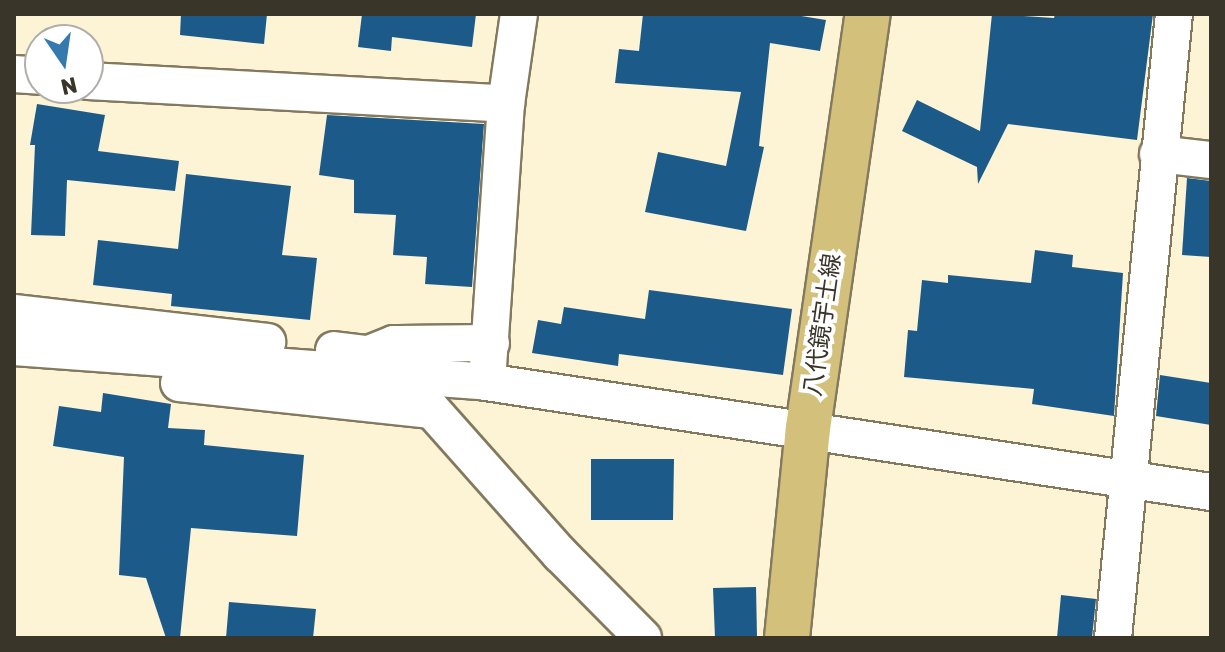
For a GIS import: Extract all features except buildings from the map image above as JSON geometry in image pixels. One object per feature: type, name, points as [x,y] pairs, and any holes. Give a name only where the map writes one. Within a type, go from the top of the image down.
[{"type":"main road","name":"八代鏡宇土線","points":[[787,638],[808,428],[868,14]]},
{"type":"street","points":[[486,382],[506,104],[519,14]]},
{"type":"street","points":[[1113,638],[1174,14]]},
{"type":"street","points":[[104,82],[506,104]]},
{"type":"street","points":[[1158,154],[1211,160]]},
{"type":"street","points":[[14,313],[369,354],[394,344],[491,343]]},
{"type":"street","points":[[14,347],[486,382],[808,428],[1211,492]]},
{"type":"street","points":[[14,365],[432,410],[560,554],[643,638]]}]
